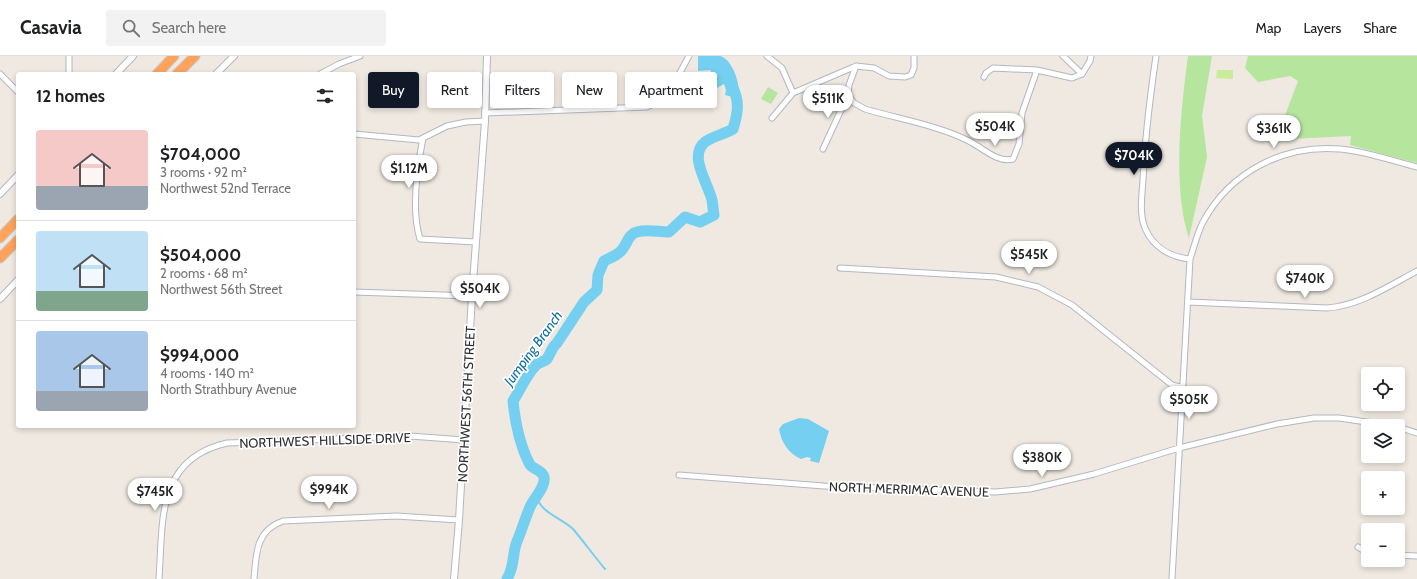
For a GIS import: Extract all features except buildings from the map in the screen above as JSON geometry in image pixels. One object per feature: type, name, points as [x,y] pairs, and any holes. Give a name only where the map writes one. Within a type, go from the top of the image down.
[{"type":"highway","points":[[159,72],[174,56]]},
{"type":"highway","points":[[179,72],[195,56]]},
{"type":"highway","points":[[0,238],[16,221]]},
{"type":"highway","points":[[0,258],[16,242]]},
{"type":"street","points":[[69,56],[69,72]]},
{"type":"street","points":[[118,72],[133,56]]},
{"type":"street","points":[[218,72],[234,56]]},
{"type":"street","points":[[324,72],[360,56]]},
{"type":"street","name":"NORTHWEST 56TH STREET","points":[[454,579],[485,122],[487,56]]},
{"type":"street","points":[[485,113],[647,107],[658,103],[666,95],[689,56]]},
{"type":"street","points":[[767,56],[782,68],[793,93]]},
{"type":"street","points":[[772,118],[793,93],[856,66],[874,68],[889,76],[905,77],[910,75],[914,68],[914,56]]},
{"type":"street","points":[[1063,56],[1082,74]]},
{"type":"street","points":[[984,78],[986,73],[993,68],[1037,70],[1072,78],[1082,74],[1090,61],[1091,56]]},
{"type":"street","points":[[1156,56],[1145,132],[1142,219],[1149,236],[1160,249],[1172,256],[1190,259]]},
{"type":"street","points":[[823,149],[848,95],[849,85],[856,66]]},
{"type":"street","points":[[848,95],[854,103],[865,109],[947,131],[970,141],[996,157],[1007,160],[1013,158],[1018,144],[1022,113],[1037,70]]},
{"type":"street","points":[[0,74],[16,90]]},
{"type":"street","points":[[356,134],[383,135],[414,140],[423,138],[447,126],[466,122],[485,122]]},
{"type":"street","points":[[423,138],[419,158],[415,224],[420,239],[476,242]]},
{"type":"street","points":[[1172,579],[1179,448],[1184,388],[1190,259],[1203,222],[1228,188],[1252,169],[1279,156],[1310,149],[1341,149],[1417,168]]},
{"type":"street","points":[[0,194],[16,177]]},
{"type":"street","points":[[840,268],[996,277],[1038,287],[1072,305],[1172,385],[1184,388]]},
{"type":"street","points":[[1188,302],[1327,308],[1341,307],[1355,303],[1417,271]]},
{"type":"street","points":[[0,299],[16,282]]},
{"type":"street","points":[[356,292],[472,296]]},
{"type":"street","name":"NORTH MERRIMAC AVENUE","points":[[679,475],[824,486],[995,492],[1030,489],[1094,474],[1179,448],[1277,424],[1314,418],[1339,418],[1361,421]]},
{"type":"street","points":[[1405,429],[1417,433]]},
{"type":"street","name":"NORTHWEST HILLSIDE DRIVE","points":[[159,579],[165,500],[173,481],[190,460],[207,449],[227,443],[410,436],[464,440]]},
{"type":"street","points":[[254,579],[256,550],[259,540],[267,530],[283,521],[396,516],[459,520]]},
{"type":"street","points":[[1405,555],[1417,556]]},
{"type":"street","name":"NORTHWEST 56TH STREET","points":[[456,560],[458,579]]},
{"type":"green space","points":[[1188,56],[1212,56],[1202,116],[1207,157],[1189,238],[1184,218],[1179,172],[1181,123]]},
{"type":"green space","points":[[1248,56],[1417,56],[1417,163],[1350,145],[1351,136],[1290,139],[1278,134],[1298,81],[1290,76],[1258,82],[1245,68]]},
{"type":"green space","points":[[1217,70],[1233,70],[1233,79],[1216,78]]},
{"type":"green space","points":[[768,87],[778,93],[771,104],[761,99]]},
{"type":"water","points":[[698,56],[720,56],[724,58],[729,62],[735,74],[739,88],[737,98],[725,95],[726,90],[724,84],[717,88],[717,72],[711,72],[710,70],[698,71]]},
{"type":"water","points":[[799,418],[808,419],[829,431],[819,463],[810,461],[811,458],[807,457],[801,459],[797,457],[789,451],[782,438],[779,429],[783,424]]},
{"type":"waterway","name":"Jumping Branch","points":[[507,579],[511,569],[516,544],[526,516],[542,489],[544,481],[543,474],[530,465],[523,449],[518,433],[513,401],[532,369],[537,364],[547,359],[553,347],[584,302],[597,290],[598,275],[604,261],[615,256],[621,251],[634,233],[645,231],[669,232],[685,217],[700,222],[714,215],[712,200],[701,170],[698,155],[700,148],[705,142],[733,129],[736,118],[737,102],[735,91],[732,86]]},
{"type":"waterway","points":[[536,496],[542,507],[573,529],[605,569]]}]
